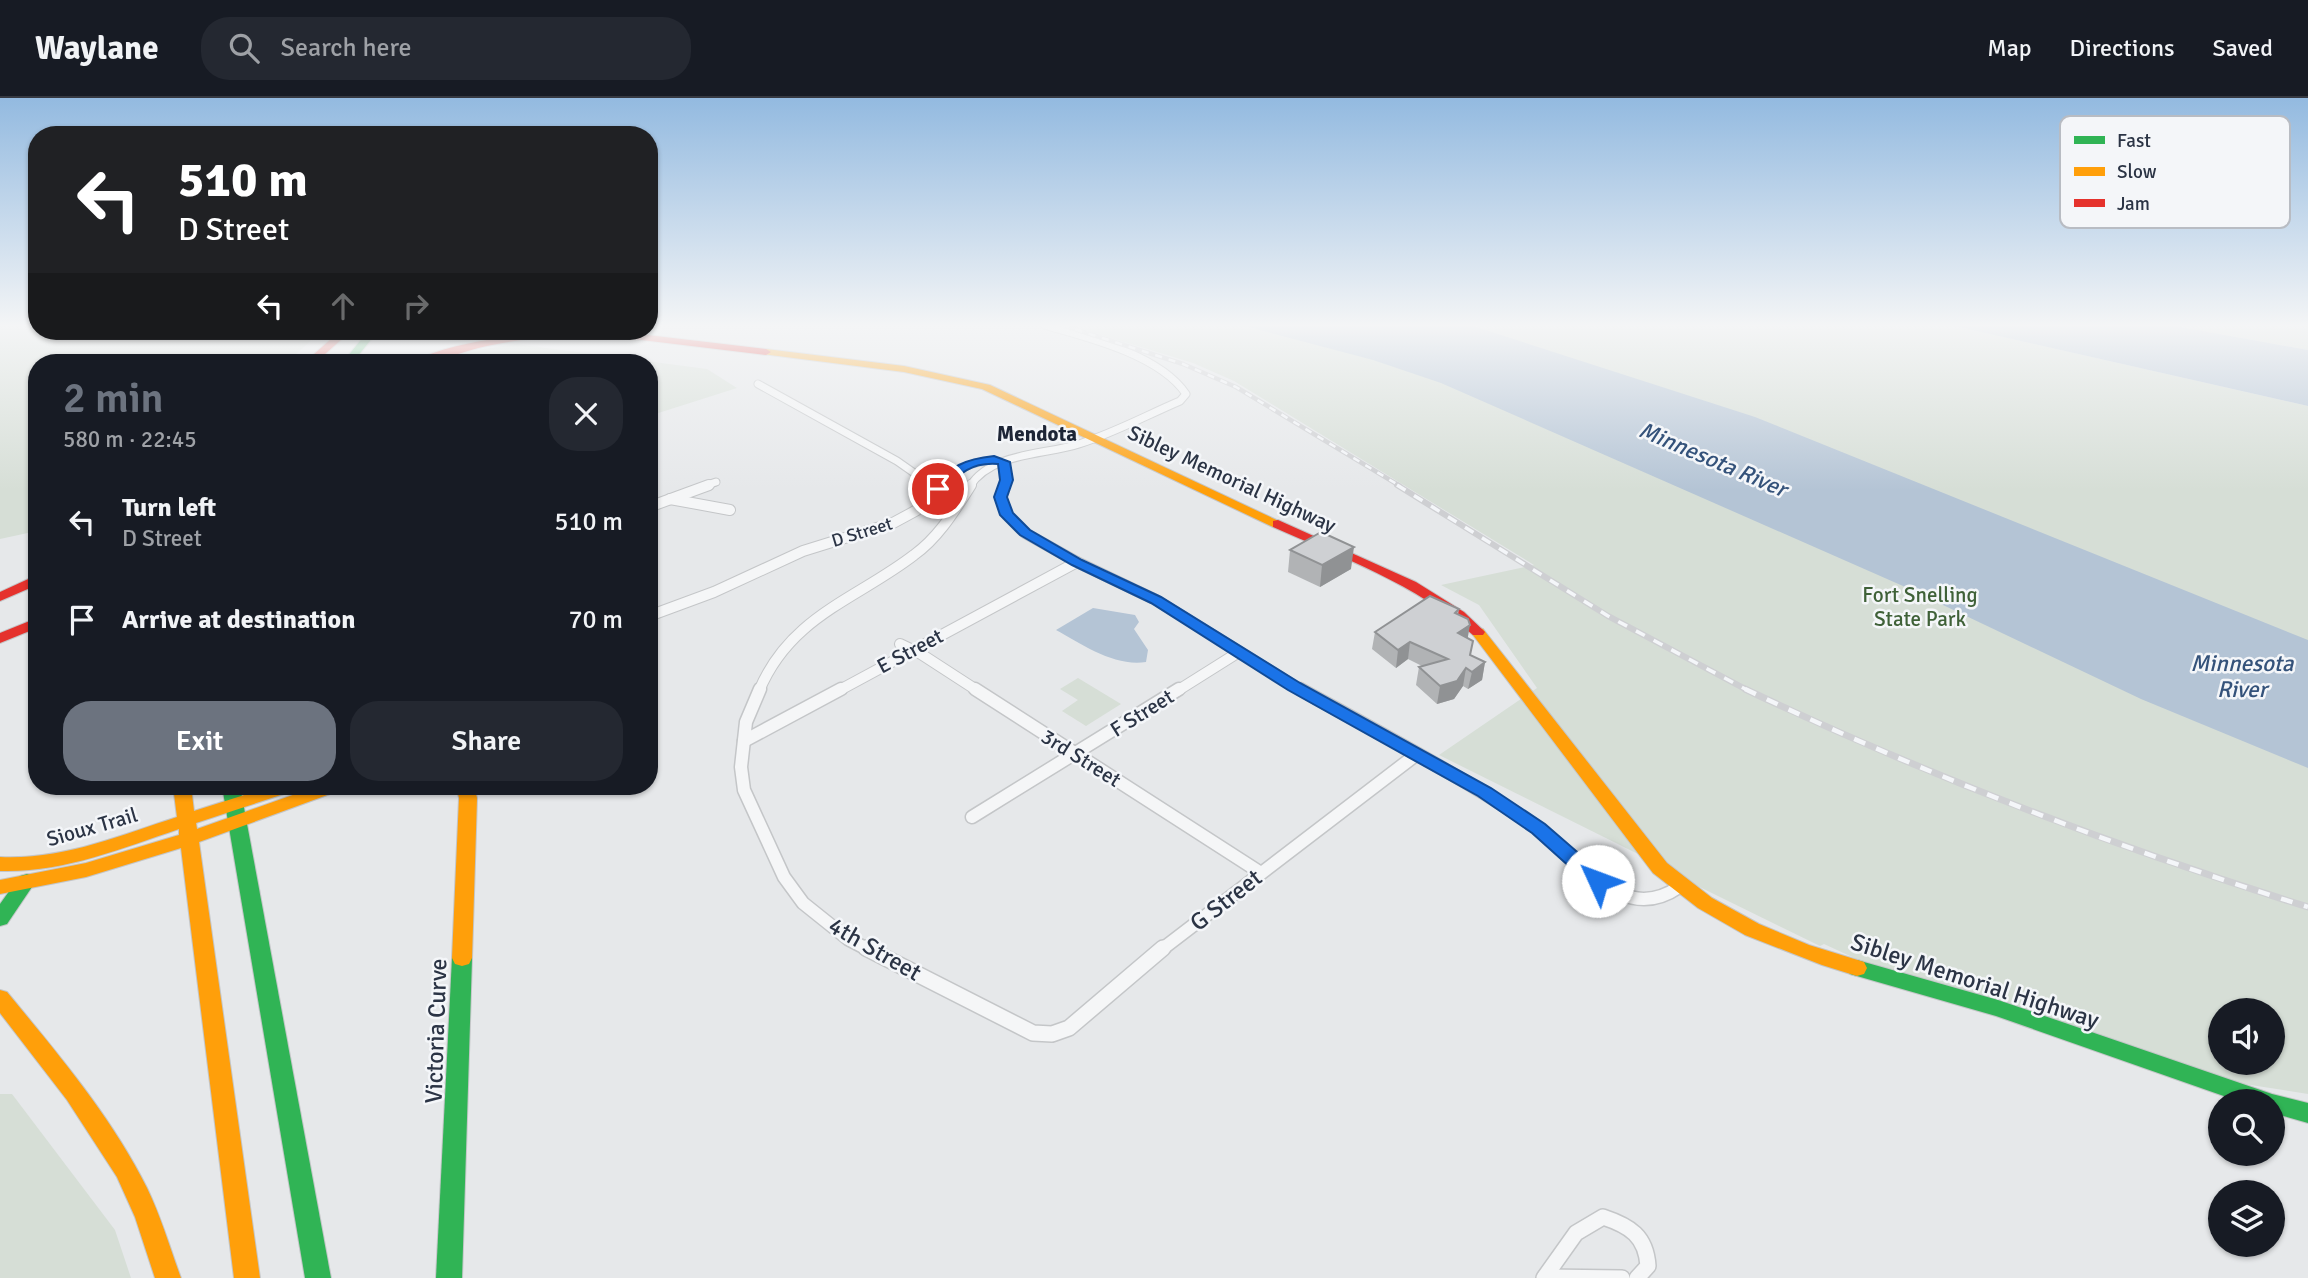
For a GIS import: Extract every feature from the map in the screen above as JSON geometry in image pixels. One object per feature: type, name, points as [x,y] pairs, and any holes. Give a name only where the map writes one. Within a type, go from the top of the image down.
[{"type":"main road","name":"Sibley Memorial Highway","points":[[960,380],[986,387],[1095,437],[1423,591],[1461,614],[1482,636],[1624,824],[1679,887],[1718,915],[1769,940],[1959,996],[2231,1089]]},
{"type":"main road","points":[[0,597],[28,583]]},
{"type":"main road","points":[[0,639],[28,626]]},
{"type":"main road","points":[[183,795],[247,1278]]},
{"type":"main road","points":[[232,795],[318,1278]]},
{"type":"main road","name":"Sioux Trail","points":[[0,864],[41,863],[90,852],[263,795]]},
{"type":"main road","name":"Sioux Trail","points":[[0,887],[88,871],[310,795]]},
{"type":"main road","name":"Victoria Curve","points":[[449,1278],[467,795]]},
{"type":"main road","points":[[0,919],[41,863]]},
{"type":"main road","points":[[0,998],[107,1136],[143,1204],[168,1278]]},
{"type":"main road","points":[[2285,1106],[2308,1113]]},
{"type":"street","name":"D Street","points":[[658,613],[714,592],[816,546],[896,522],[919,509],[957,468],[980,460],[1004,462],[1095,437],[1180,401],[1186,394],[1184,388],[1174,380]]},
{"type":"street","points":[[758,384],[897,461],[917,475],[933,494]]},
{"type":"street","points":[[1004,462],[1007,480],[1000,497],[1007,515],[1025,533],[1077,562],[1156,600],[1294,686],[1515,811],[1558,844],[1598,881],[1620,895],[1649,900],[1665,898],[1679,887]]},
{"type":"street","name":"4th Street","points":[[1004,462],[977,476],[946,524],[915,555],[819,614],[781,654],[750,708],[741,767],[744,790],[784,877],[803,903],[848,939],[1033,1033]]},
{"type":"street","points":[[658,502],[716,482]]},
{"type":"street","points":[[667,499],[730,510]]},
{"type":"street","name":"E Street","points":[[744,741],[1077,562]]},
{"type":"street","name":"3rd Street","points":[[900,645],[912,650],[1261,873]]},
{"type":"street","name":"F Street","points":[[972,817],[1239,652]]},
{"type":"street","name":"G Street","points":[[1033,1033],[1052,1034],[1069,1028],[1159,951],[1417,754]]},
{"type":"street","points":[[1545,1278],[1576,1233],[1603,1217],[1634,1231],[1648,1247],[1648,1266],[1637,1278]]},
{"type":"street","points":[[1545,1278],[1622,1278]]},
{"type":"green space","points":[[0,380],[28,380],[28,533],[0,539]]},
{"type":"green space","points":[[658,380],[724,380],[737,388],[658,413]]},
{"type":"green space","name":"Fort Snelling State Park","points":[[1232,380],[2193,380],[2308,406],[2308,1094],[2238,1083],[2213,1075],[2285,1075],[2285,998],[2208,998],[2208,1073],[1876,968],[1824,944],[1820,946],[1439,755],[1537,688],[1479,605],[1441,585],[1534,565]]},
{"type":"green space","points":[[1078,678],[1121,704],[1086,726],[1062,711],[1078,700],[1060,689]]},
{"type":"green space","points":[[0,1094],[12,1094],[115,1230],[131,1278],[0,1278]]},
{"type":"water","name":"Minnesota River","points":[[1432,380],[1641,380],[1755,417],[2308,640],[2308,768],[2141,699],[1903,586]]},
{"type":"water","points":[[2193,380],[2308,380],[2308,406]]},
{"type":"water","points":[[1093,608],[1135,615],[1139,622],[1134,629],[1148,650],[1146,662],[1134,663],[1111,658],[1056,630]]},
{"type":"building","points":[[1321,532],[1354,547],[1322,565],[1290,550]]},
{"type":"building","points":[[1430,596],[1459,609],[1455,613],[1468,619],[1470,625],[1458,633],[1473,641],[1470,655],[1485,662],[1472,672],[1466,668],[1457,681],[1440,686],[1419,667],[1448,659],[1410,642],[1398,650],[1375,632]]},
{"type":"railway","points":[[1220,380],[1236,387],[1400,486]]},
{"type":"railway","points":[[1397,485],[1608,616],[1747,690]]},
{"type":"railway","points":[[1747,690],[1883,751],[2023,808],[2164,860],[2308,907]]},
{"type":"traffic: fast","points":[[233,795],[318,1278]]},
{"type":"traffic: fast","points":[[0,919],[27,881]]},
{"type":"traffic: fast","points":[[449,1278],[462,958]]},
{"type":"traffic: fast","points":[[1857,968],[1998,1008],[2231,1089]]},
{"type":"traffic: fast","points":[[2285,1106],[2308,1113]]},
{"type":"traffic: slow","points":[[959,380],[986,387],[1278,524]]},
{"type":"traffic: slow","points":[[1478,632],[1660,868],[1705,903],[1752,930],[1802,951],[1857,968]]},
{"type":"traffic: slow","points":[[183,795],[247,1278]]},
{"type":"traffic: slow","points":[[0,864],[27,865],[81,855],[263,795]]},
{"type":"traffic: slow","points":[[0,887],[43,880],[128,858],[310,795]]},
{"type":"traffic: slow","points":[[462,958],[467,795]]},
{"type":"traffic: slow","points":[[0,998],[57,1069],[110,1144],[143,1207],[168,1278]]},
{"type":"traffic: jam","points":[[1278,524],[1411,585],[1459,615],[1478,632]]},
{"type":"traffic: jam","points":[[0,597],[28,583]]},
{"type":"traffic: jam","points":[[0,639],[28,626]]},
{"type":"district","name":"Mendota","points":[[1037,434]]},
{"type":"route","points":[[938,489],[957,468],[971,462],[1004,462],[1007,480],[1000,497],[1007,515],[1025,533],[1077,562],[1156,600],[1294,686],[1484,792],[1538,828],[1598,881]]}]
